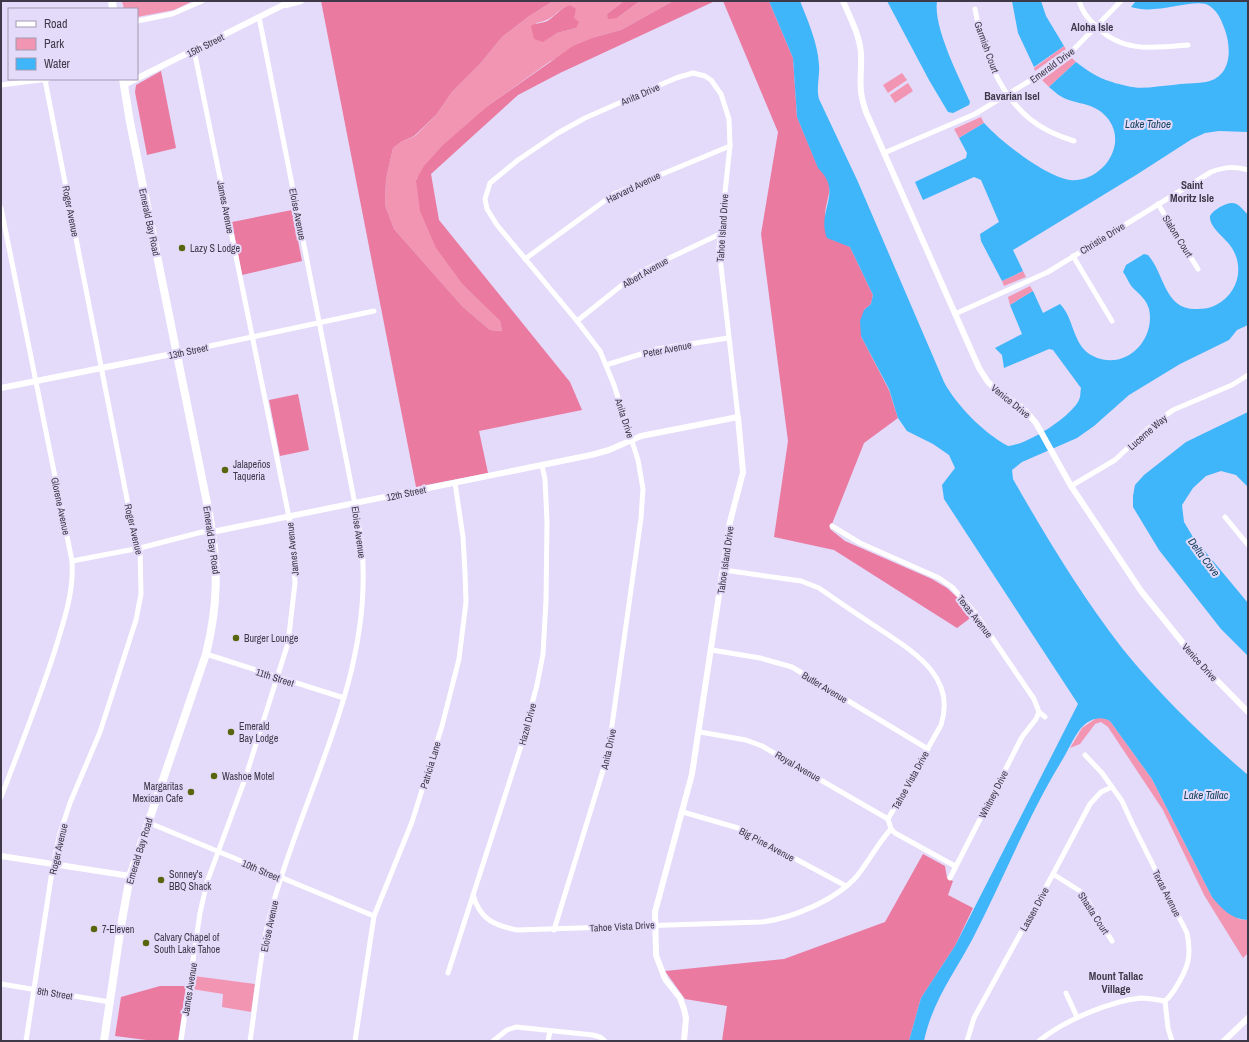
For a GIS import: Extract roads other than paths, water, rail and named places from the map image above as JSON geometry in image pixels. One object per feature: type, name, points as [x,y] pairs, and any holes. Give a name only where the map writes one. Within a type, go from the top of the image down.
[{"type":"main road","name":"Emerald Bay Road","points":[[104,1041],[130,876],[147,822],[206,654],[213,624],[217,589],[212,532],[124,82]]},
{"type":"street","points":[[138,21],[172,14],[202,1]]},
{"type":"street","name":"15th Street","points":[[138,76],[194,50],[288,3],[301,1]]},
{"type":"street","name":"Venice Drive","points":[[843,1],[855,30],[861,53],[859,76],[861,98],[979,368],[988,382],[1000,393],[1023,408],[1040,429],[1071,486],[1141,591],[1195,658],[1248,712]]},
{"type":"street","points":[[1079,1],[1085,14],[1112,40],[1149,49],[1188,45]]},
{"type":"street","name":"Emerald Drive","points":[[884,153],[975,114],[1065,58],[1121,1]]},
{"type":"street","name":"Garmish Court","points":[[975,9],[989,58],[1008,94],[1031,120],[1044,129],[1074,141]]},
{"type":"street","name":"Eloise Avenue","points":[[250,1041],[272,904],[344,698],[357,644],[363,586],[362,544],[355,504],[260,17]]},
{"type":"street","name":"James Avenue","points":[[181,1041],[207,882],[246,779],[278,678],[289,637],[295,583],[293,540],[289,517],[194,50]]},
{"type":"street","name":"Anita Drive","points":[[554,930],[603,773],[613,727],[642,502],[641,476],[632,438],[606,364],[592,339],[496,225],[487,209],[485,199],[490,183],[518,160],[558,133],[585,118],[676,78],[693,74],[705,76]]},
{"type":"street","name":"Tahoe Island Drive","points":[[684,1041],[686,1018],[684,1009],[660,967],[656,955],[655,925],[657,901],[684,812],[700,732],[730,522],[743,472],[738,417],[719,264],[720,234],[730,146],[729,119],[726,107],[716,85],[705,76]]},
{"type":"street","points":[[1,85],[39,80]]},
{"type":"street","name":"Roger Avenue","points":[[26,1041],[53,865],[60,833],[70,803],[100,732],[136,620],[141,594],[142,571],[140,548],[136,545],[47,80]]},
{"type":"street","name":"Harvard Avenue","points":[[525,259],[614,194],[730,146]]},
{"type":"street","name":"Christie Drive","points":[[955,314],[1033,279],[1201,177],[1221,168],[1231,167],[1248,170]]},
{"type":"street","name":"Slalom Court","points":[[1158,204],[1198,269]]},
{"type":"street","name":"Glorene Avenue","points":[[1,208],[72,561],[74,579],[67,612],[43,687],[1,797]]},
{"type":"street","name":"Albert Avenue","points":[[577,321],[640,272],[720,234]]},
{"type":"street","points":[[1073,256],[1112,321]]},
{"type":"street","name":"13th Street","points":[[1,388],[319,324],[374,311]]},
{"type":"street","name":"Peter Avenue","points":[[606,364],[657,349],[728,338]]},
{"type":"street","name":"Lucerne Way","points":[[1071,486],[1115,460],[1150,427],[1173,410],[1232,385],[1248,375]]},
{"type":"street","name":"12th Street","points":[[72,561],[140,548],[202,532],[212,532],[542,466],[602,452],[632,438],[738,417]]},
{"type":"street","name":"Hazel Drive","points":[[448,973],[520,749],[537,685],[543,654],[546,600],[547,522],[545,479],[542,466]]},
{"type":"street","name":"Patricia Lane","points":[[355,1041],[374,916],[412,822],[442,726],[459,659],[466,602],[463,537],[455,483]]},
{"type":"street","points":[[1225,517],[1248,545]]},
{"type":"street","name":"Texas Avenue","points":[[832,526],[860,543],[939,578],[952,587],[976,614],[1034,699],[1039,712],[1045,717]]},
{"type":"street","name":"Tahoe Vista Drive","points":[[473,895],[480,912],[496,925],[516,930],[554,930],[774,921],[805,910],[846,886],[862,870],[891,829],[888,819],[941,725],[945,703],[943,693],[936,678],[917,655],[811,584],[801,581],[724,570]]},
{"type":"street","name":"Butler Avenue","points":[[712,650],[760,658],[792,666],[928,749]]},
{"type":"street","name":"11th Street","points":[[206,654],[344,698]]},
{"type":"street","name":"Whitney Drive","points":[[950,878],[1022,737],[1036,719],[1039,712]]},
{"type":"street","name":"Royal Avenue","points":[[700,732],[746,740],[762,746],[888,819]]},
{"type":"street","name":"Texas Avenue","points":[[1085,755],[1102,773],[1122,801],[1187,933],[1190,944],[1188,965],[1170,997],[1165,1001]]},
{"type":"street","name":"Lassen Drive","points":[[967,1041],[974,1018],[1090,804],[1101,792],[1112,787]]},
{"type":"street","name":"Big Pine Avenue","points":[[684,812],[738,828],[846,886]]},
{"type":"street","name":"10th Street","points":[[147,822],[374,916]]},
{"type":"street","points":[[891,829],[895,833],[955,866]]},
{"type":"street","points":[[1,856],[130,876]]},
{"type":"street","name":"Shasta Court","points":[[1053,874],[1083,893],[1112,941]]},
{"type":"street","name":"8th Street","points":[[1,984],[110,1002]]},
{"type":"street","points":[[1066,993],[1077,1017]]},
{"type":"street","points":[[1039,1041],[1077,1017],[1109,1006],[1140,998],[1165,1001],[1168,1028],[1172,1041]]},
{"type":"street","points":[[1224,1041],[1248,1018]]},
{"type":"street","points":[[493,1041],[507,1030],[516,1027],[593,1035],[600,1037],[605,1041]]},
{"type":"street","points":[[548,1041],[550,1031]]},
{"type":"water","name":"Lake Tallac","points":[[769,1],[800,1],[817,49],[819,65],[819,99],[858,182],[944,382],[963,409],[981,427],[1008,446],[1026,441],[1058,422],[1074,407],[1080,398],[1081,388],[1053,350],[1049,349],[1004,368],[1002,355],[995,348],[1022,334],[1010,305],[1033,291],[1043,313],[1060,304],[1069,317],[1077,339],[1086,352],[1105,360],[1116,360],[1127,356],[1136,350],[1143,342],[1148,332],[1150,321],[1149,309],[1146,302],[1132,286],[1123,272],[1126,265],[1144,254],[1148,255],[1154,263],[1167,290],[1178,304],[1187,308],[1198,309],[1214,306],[1223,300],[1234,288],[1237,280],[1238,264],[1232,248],[1212,225],[1210,216],[1220,207],[1229,203],[1236,204],[1248,215],[1248,325],[1237,330],[1229,340],[1180,364],[1129,395],[1094,426],[1077,438],[1022,462],[1012,470],[1013,479],[1051,544],[1078,587],[1122,648],[1151,682],[1182,714],[1248,775],[1248,920],[1237,918],[1227,913],[1212,897],[1152,779],[1110,721],[1102,718],[1091,720],[1081,728],[1075,736],[1037,805],[973,938],[938,1000],[932,1013],[924,1041],[909,1041],[921,998],[955,946],[1078,704],[944,499],[942,485],[955,468],[949,455],[933,444],[907,431],[898,418],[889,389],[861,336],[860,321],[864,310],[871,304],[873,295],[850,247],[827,238],[825,219],[829,186],[825,177],[818,168],[797,117],[793,58]]},
{"type":"water","points":[[887,1],[937,1],[937,12],[943,38],[970,102],[969,105],[953,113],[948,112],[929,80]]},
{"type":"water","points":[[1012,1],[1041,1],[1046,16],[1064,46],[1034,67],[1018,33]]},
{"type":"water","name":"Lake Tahoe","points":[[1136,1],[1248,1],[1248,132],[1219,131],[1205,133],[1192,139],[1013,250],[1023,271],[1002,281],[981,241],[980,234],[999,222],[981,180],[974,177],[923,200],[915,182],[966,158],[967,153],[959,138],[984,123],[1024,157],[1060,177],[1070,180],[1081,179],[1091,176],[1101,169],[1113,152],[1115,141],[1114,130],[1109,120],[1096,108],[1063,98],[1049,87],[1076,62],[1088,71],[1106,80],[1138,88],[1206,82],[1220,75],[1225,69],[1229,54],[1227,38],[1222,22],[1210,6],[1198,3],[1160,9],[1140,9],[1131,7]]},
{"type":"water","name":"Delta Cove","points":[[1248,412],[1248,487],[1236,475],[1221,471],[1206,476],[1193,488],[1182,505],[1184,522],[1193,537],[1248,603],[1248,656],[1221,629],[1159,550],[1133,507],[1133,496],[1135,485],[1144,475],[1186,442]]},
{"type":"place","name":"Lazy S Lodge","points":[[182,248]]},
{"type":"place","name":"Jalapeños Taqueria","points":[[225,470]]},
{"type":"place","name":"Burger Lounge","points":[[236,638]]},
{"type":"place","name":"Emerald Bay Lodge","points":[[231,732]]},
{"type":"place","name":"Washoe Motel","points":[[214,776]]},
{"type":"place","name":"Margaritas Mexican Cafe","points":[[191,792]]},
{"type":"place","name":"Sonney's BBQ Shack","points":[[161,880]]},
{"type":"place","name":"7-Eleven","points":[[94,929]]},
{"type":"place","name":"Calvary Chapel of South Lake Tahoe","points":[[146,943]]},
{"type":"district","name":"Aloha Isle","points":[[1092,27]]},
{"type":"district","name":"Bavarian Isel","points":[[1012,96]]},
{"type":"district","name":"Saint Moritz Isle","points":[[1192,191]]},
{"type":"district","name":"Mount Tallac Village","points":[[1116,982]]}]
